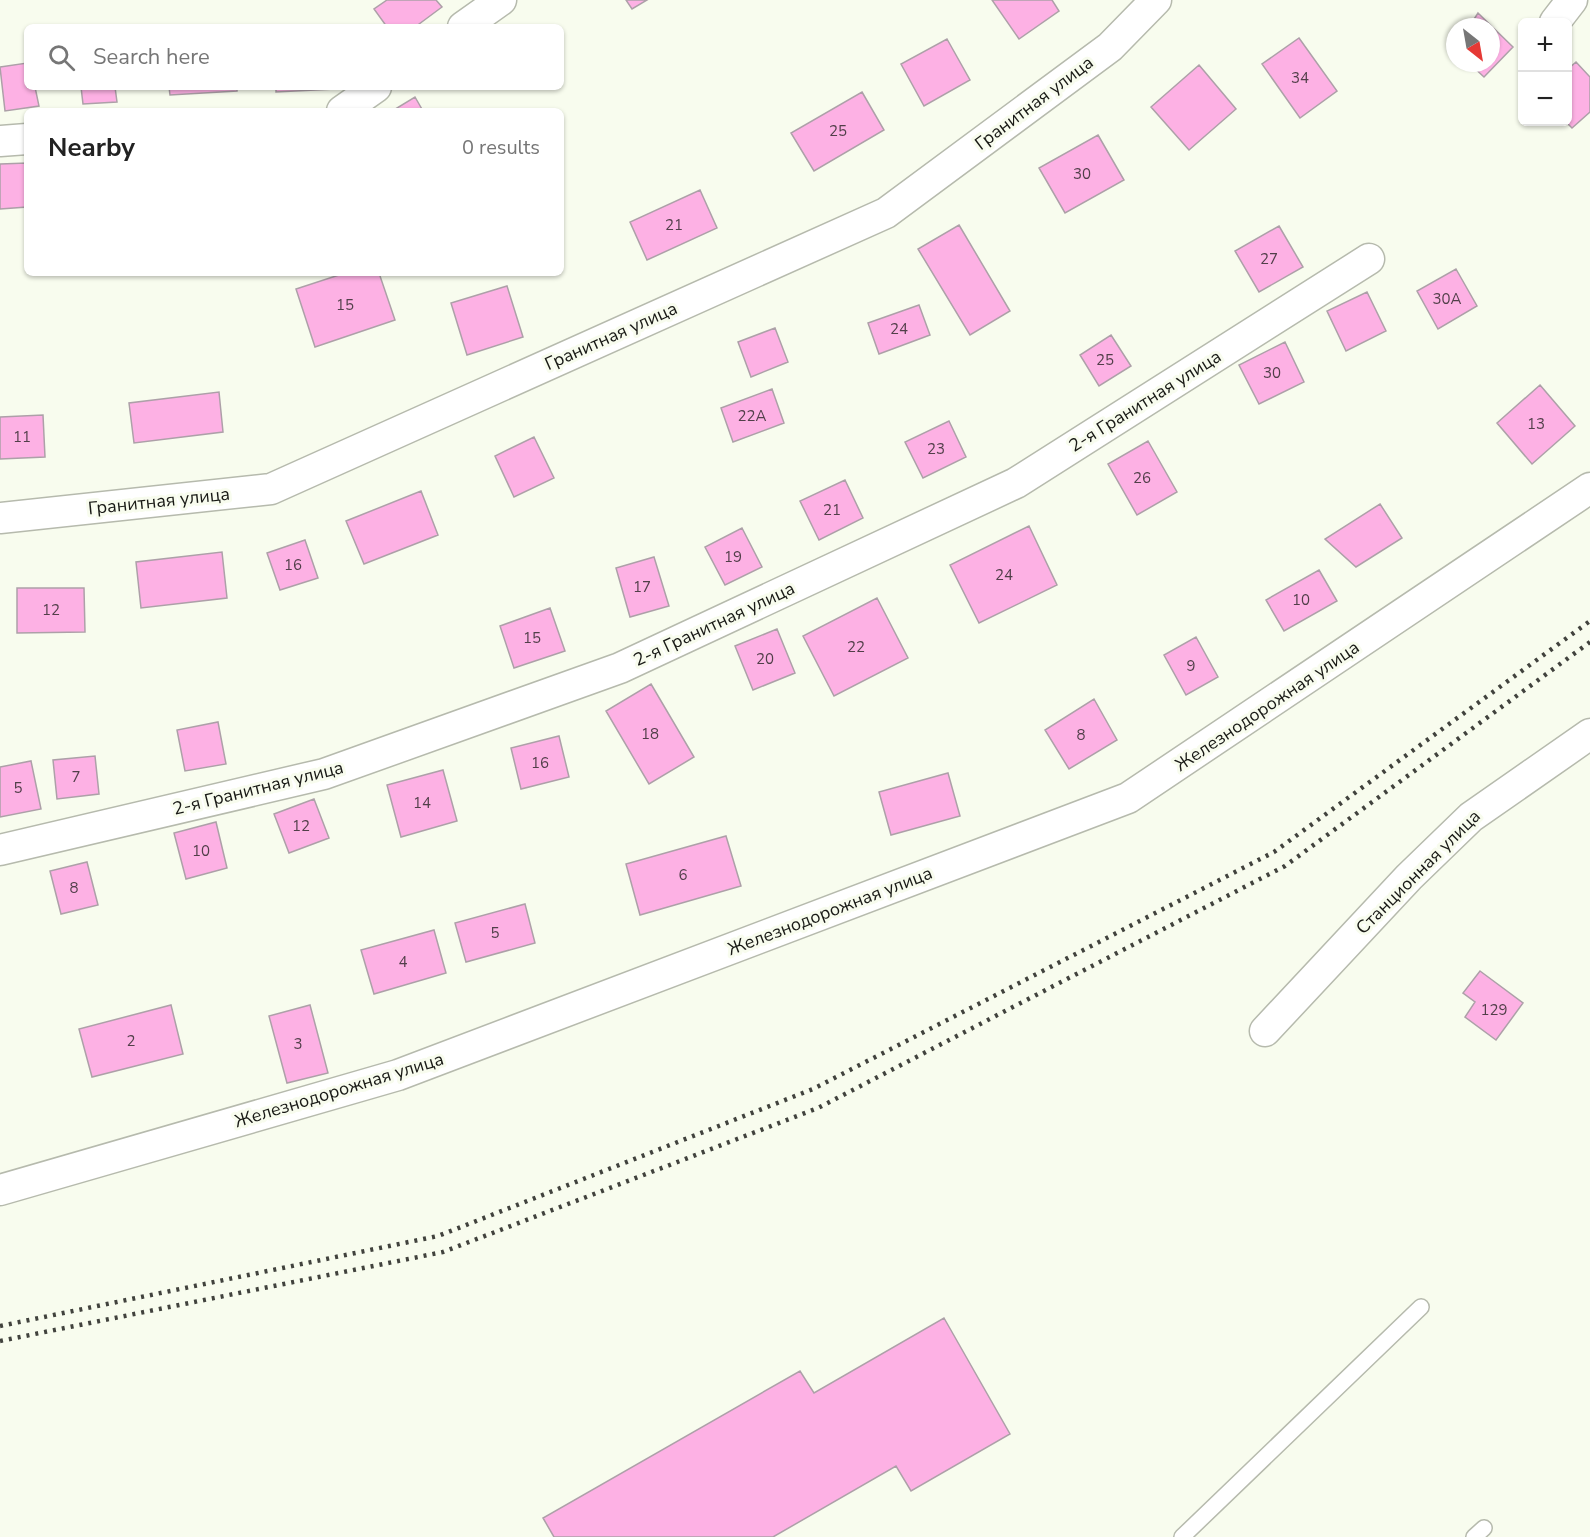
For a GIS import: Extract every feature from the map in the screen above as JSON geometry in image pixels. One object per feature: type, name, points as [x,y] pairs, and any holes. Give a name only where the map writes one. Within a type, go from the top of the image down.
[{"type":"street","points":[[466,24],[501,0]]},
{"type":"street","name":"Гранитная улица","points":[[0,518],[271,489],[303,475],[886,213],[1110,47],[1156,0]]},
{"type":"street","points":[[1559,18],[1572,0]]},
{"type":"street","points":[[346,108],[372,90]]},
{"type":"street","points":[[0,141],[24,139]]},
{"type":"street","name":"2-я Гранитная улица","points":[[0,850],[324,774],[620,668],[1016,483],[1369,259]]},
{"type":"street","name":"Железнодорожная улица","points":[[0,1190],[398,1075],[1128,798],[1590,488]]},
{"type":"street","name":"Станционная улица","points":[[1265,1032],[1409,877],[1471,817],[1590,734]]},
{"type":"lane","points":[[1182,1537],[1421,1307]]},
{"type":"building","points":[[387,0],[436,0],[442,7],[419,24],[385,24],[374,9]]},
{"type":"building","points":[[626,0],[647,0],[632,9]]},
{"type":"building","points":[[992,0],[1052,0],[1059,11],[1019,39]]},
{"type":"building","points":[[1500,34],[1513,47],[1500,60]]},
{"type":"building","points":[[1299,38],[1337,91],[1300,118],[1262,64]]},
{"type":"building","points":[[947,39],[970,80],[924,106],[901,64]]},
{"type":"building","points":[[1576,62],[1590,77],[1590,112],[1572,128],[1570,126],[1572,126],[1572,66]]},
{"type":"building","points":[[24,63],[24,90],[36,90],[39,106],[5,111],[0,67]]},
{"type":"building","points":[[1199,65],[1236,109],[1189,150],[1151,107]]},
{"type":"building","points":[[1479,72],[1489,72],[1484,77]]},
{"type":"building","points":[[81,90],[115,90],[117,102],[83,104]]},
{"type":"building","points":[[169,90],[237,90],[237,91],[170,95]]},
{"type":"building","points":[[276,90],[315,90],[276,92]]},
{"type":"building","points":[[862,92],[884,130],[814,171],[791,133]]},
{"type":"building","points":[[415,97],[421,108],[397,108]]},
{"type":"building","points":[[1098,135],[1124,180],[1065,213],[1039,168]]},
{"type":"building","points":[[24,163],[24,207],[0,209],[0,164]]},
{"type":"building","points":[[700,190],[717,228],[647,260],[630,222]]},
{"type":"building","points":[[959,225],[1010,311],[970,335],[918,249]]},
{"type":"building","points":[[1279,226],[1303,267],[1259,292],[1235,251]]},
{"type":"building","points":[[1456,269],[1477,306],[1438,329],[1417,291]]},
{"type":"building","points":[[336,276],[380,276],[395,320],[315,347],[296,289]]},
{"type":"building","points":[[507,286],[523,337],[467,355],[451,303]]},
{"type":"building","points":[[1367,292],[1386,331],[1346,351],[1327,311]]},
{"type":"building","points":[[919,305],[930,335],[879,354],[868,323]]},
{"type":"building","points":[[775,328],[788,362],[751,377],[738,342]]},
{"type":"building","points":[[1111,335],[1131,366],[1099,386],[1080,355]]},
{"type":"building","points":[[1285,342],[1304,382],[1259,404],[1239,365]]},
{"type":"building","points":[[1540,385],[1575,426],[1532,464],[1497,423]]},
{"type":"building","points":[[772,389],[784,423],[733,442],[721,408]]},
{"type":"building","points":[[219,392],[223,432],[134,443],[129,403]]},
{"type":"building","points":[[43,415],[45,457],[0,459],[0,417]]},
{"type":"building","points":[[949,421],[966,457],[923,478],[905,442]]},
{"type":"building","points":[[534,437],[554,478],[514,497],[495,456]]},
{"type":"building","points":[[1148,441],[1177,492],[1137,515],[1108,464]]},
{"type":"building","points":[[845,480],[863,518],[819,540],[800,501]]},
{"type":"building","points":[[421,491],[438,535],[364,564],[346,521]]},
{"type":"building","points":[[1380,504],[1402,538],[1356,567],[1325,539]]},
{"type":"building","points":[[1029,526],[1057,585],[979,623],[950,565]]},
{"type":"building","points":[[742,528],[762,567],[725,585],[705,547]]},
{"type":"building","points":[[305,540],[318,578],[280,590],[267,553]]},
{"type":"building","points":[[222,552],[227,598],[141,608],[136,562]]},
{"type":"building","points":[[654,557],[669,606],[630,617],[616,568]]},
{"type":"building","points":[[1319,570],[1337,601],[1284,631],[1266,600]]},
{"type":"building","points":[[17,588],[84,588],[85,632],[17,633]]},
{"type":"building","points":[[877,598],[908,658],[834,696],[803,636]]},
{"type":"building","points":[[550,608],[565,651],[514,668],[500,626]]},
{"type":"building","points":[[777,629],[795,673],[753,690],[735,646]]},
{"type":"building","points":[[1196,637],[1218,677],[1186,695],[1164,655]]},
{"type":"building","points":[[651,684],[694,757],[649,784],[606,711]]},
{"type":"building","points":[[1094,699],[1117,740],[1069,769],[1045,730]]},
{"type":"building","points":[[218,722],[226,764],[185,771],[177,730]]},
{"type":"building","points":[[559,736],[569,777],[521,789],[511,748]]},
{"type":"building","points":[[95,756],[99,794],[57,799],[53,760]]},
{"type":"building","points":[[31,761],[41,809],[0,817],[0,767]]},
{"type":"building","points":[[443,770],[457,821],[401,837],[387,785]]},
{"type":"building","points":[[948,773],[960,816],[891,835],[879,792]]},
{"type":"building","points":[[314,799],[329,838],[289,853],[274,814]]},
{"type":"building","points":[[216,822],[227,868],[186,879],[174,833]]},
{"type":"building","points":[[726,836],[741,886],[640,915],[626,864]]},
{"type":"building","points":[[87,862],[98,905],[61,914],[50,871]]},
{"type":"building","points":[[525,904],[535,943],[466,962],[455,923]]},
{"type":"building","points":[[434,930],[446,973],[374,994],[361,950]]},
{"type":"building","points":[[1480,971],[1523,1003],[1496,1040],[1465,1017],[1475,1002],[1463,993]]},
{"type":"building","points":[[171,1005],[183,1054],[92,1077],[79,1029]]},
{"type":"building","points":[[310,1005],[328,1073],[287,1083],[269,1016]]},
{"type":"building","points":[[944,1318],[1010,1434],[911,1491],[896,1466],[773,1537],[554,1537],[543,1518],[800,1371],[814,1393]]},
{"type":"railway","points":[[0,1326],[438,1236],[813,1089],[1274,852],[1590,621]]},
{"type":"railway","points":[[0,1341],[443,1252],[818,1108],[1285,866],[1590,642]]}]
